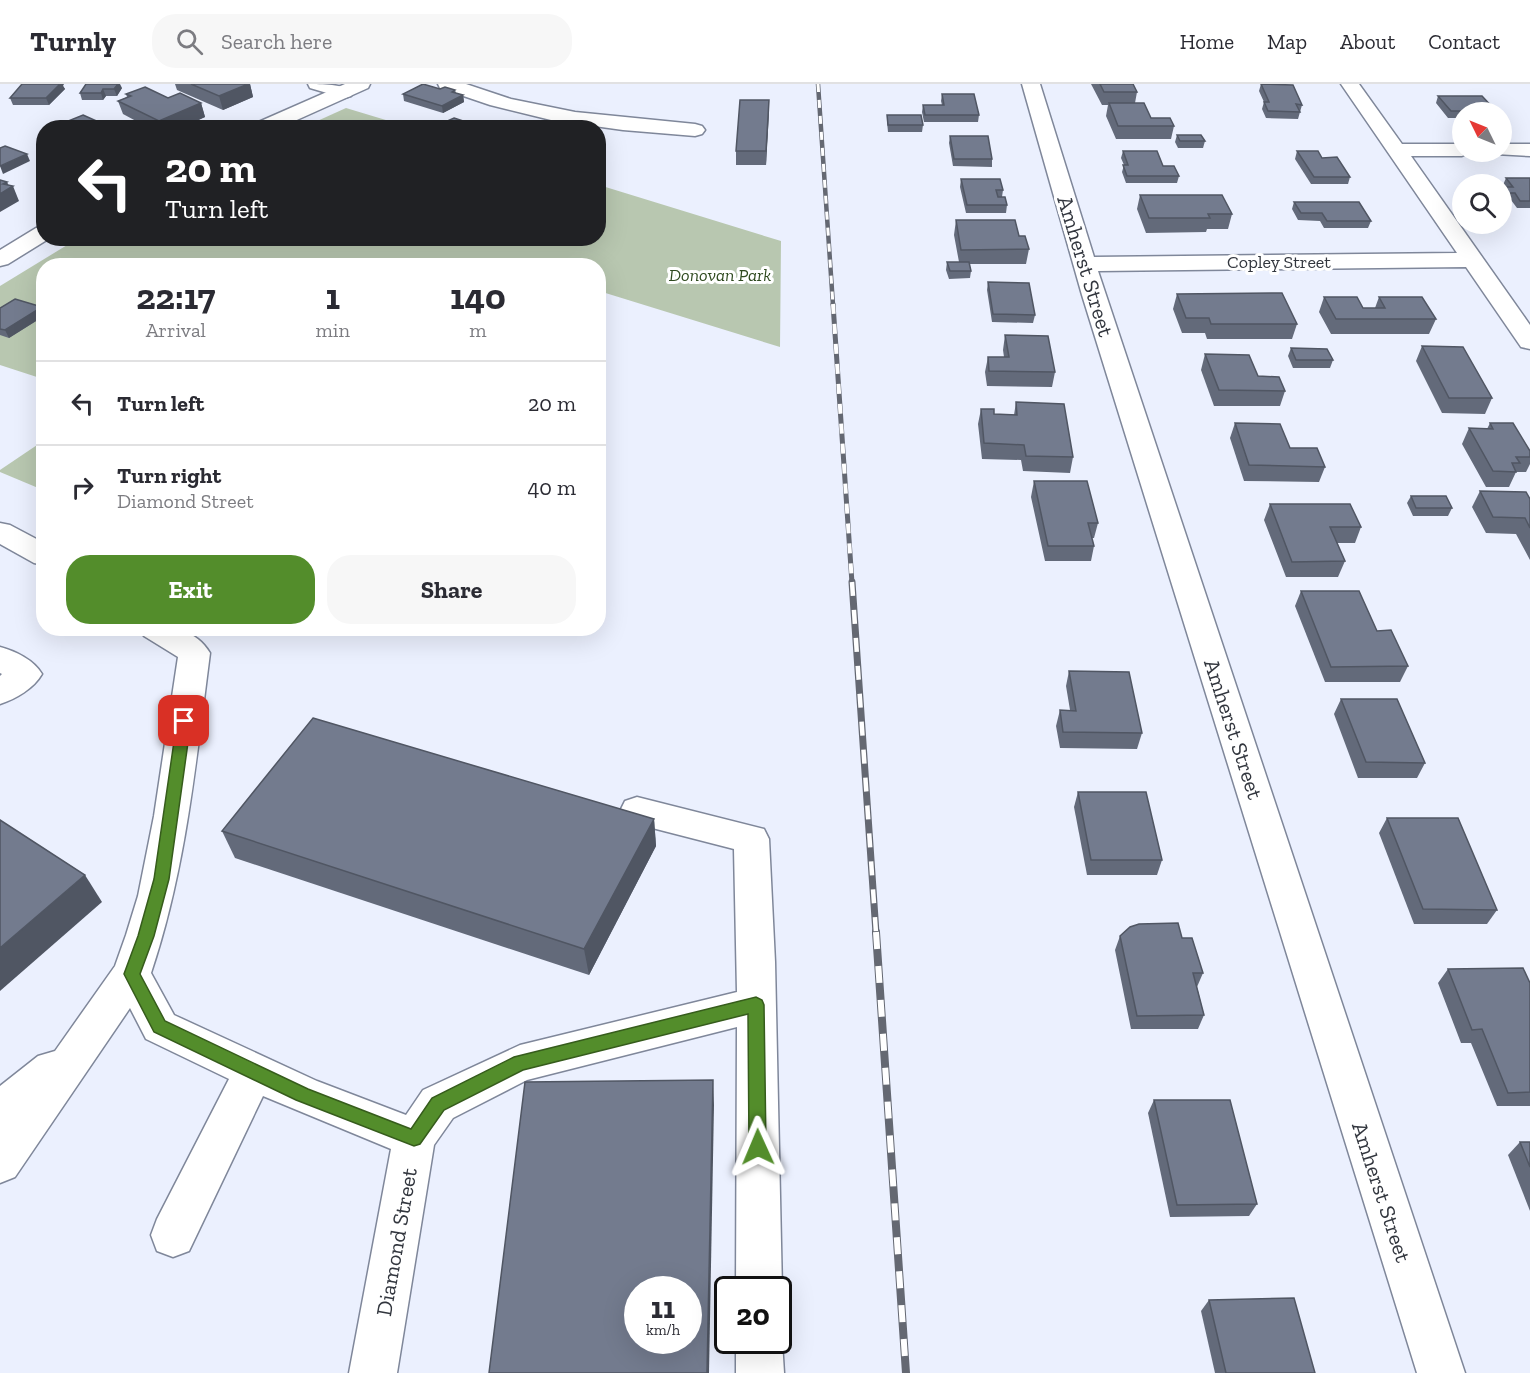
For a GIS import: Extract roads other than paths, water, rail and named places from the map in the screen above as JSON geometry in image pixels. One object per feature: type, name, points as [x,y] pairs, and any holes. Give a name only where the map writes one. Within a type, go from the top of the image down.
[{"type":"street","points":[[317,84],[352,88]]},
{"type":"street","points":[[447,84],[504,103],[595,120]]},
{"type":"street","name":"Amherst Street","points":[[1031,84],[1085,264],[1441,1373]]},
{"type":"street","points":[[1350,84],[1530,342]]},
{"type":"street","points":[[279,120],[352,88]]},
{"type":"street","points":[[606,122],[695,130]]},
{"type":"street","points":[[1396,150],[1452,150]]},
{"type":"street","points":[[1512,150],[1530,150]]},
{"type":"street","points":[[0,259],[36,238]]},
{"type":"street","name":"Copley Street","points":[[1085,264],[1473,260]]},
{"type":"street","points":[[0,532],[36,552]]},
{"type":"street","points":[[0,1164],[132,974],[146,936],[161,879],[194,653],[167,636]]},
{"type":"street","points":[[0,658],[26,674],[0,692]]},
{"type":"street","points":[[637,810],[751,839],[756,1005],[759,1276]]},
{"type":"street","name":"Diamond Street","points":[[132,974],[160,1026],[302,1094],[414,1138],[373,1373]]},
{"type":"street","points":[[414,1138],[438,1104],[520,1063],[756,1005]]},
{"type":"street","points":[[0,1111],[82,1044]]},
{"type":"street","points":[[173,1236],[255,1072]]},
{"type":"street","points":[[759,1354],[760,1373]]},
{"type":"railway","points":[[818,84],[833,305]]},
{"type":"railway","points":[[833,304],[852,583]]},
{"type":"railway","points":[[852,582],[876,933]]},
{"type":"railway","points":[[876,932],[906,1373]]},
{"type":"park label","name":"Donovan Park","points":[[720,275]]}]
